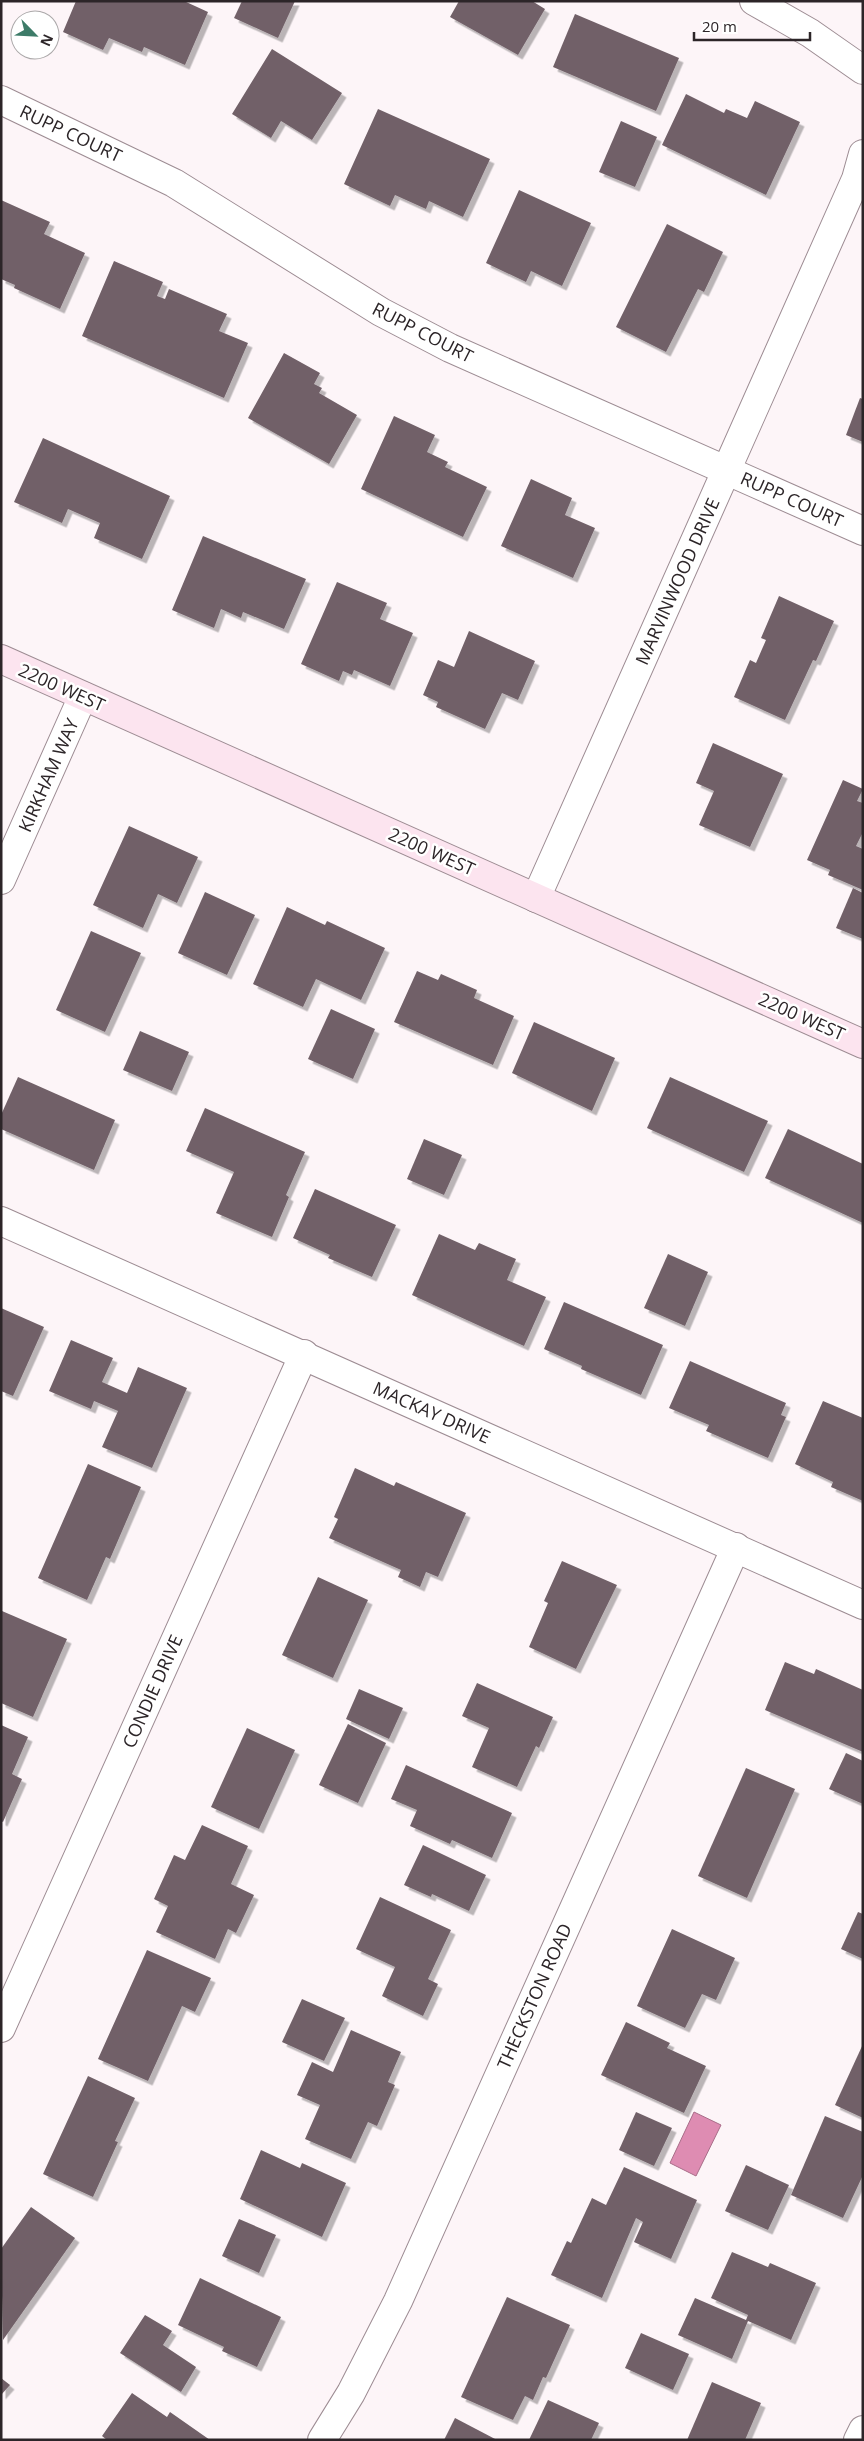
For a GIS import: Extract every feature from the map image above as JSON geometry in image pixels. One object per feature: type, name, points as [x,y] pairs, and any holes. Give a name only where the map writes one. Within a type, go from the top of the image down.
[{"type":"street","points":[[754,1],[810,33],[863,70]]},
{"type":"street","name":"RUPP COURT","points":[[1,100],[174,183],[381,312],[450,348],[863,531]]},
{"type":"street","name":"MARVINWOOD DRIVE","points":[[536,898],[856,179],[863,154]]},
{"type":"street","name":"2200 WEST","points":[[1,659],[863,1044]]},
{"type":"street","name":"KIRKHAM WAY","points":[[1,880],[84,696]]},
{"type":"street","name":"MACKAY DRIVE","points":[[1,1221],[304,1354],[863,1605]]},
{"type":"street","name":"CONDIE DRIVE","points":[[1,2028],[304,1354]]},
{"type":"street","name":"THECKSTON ROAD","points":[[322,2440],[351,2393],[398,2301],[736,1547]]},
{"type":"street","points":[[858,2440],[863,2430]]},
{"type":"shaded area","points":[[694,2112],[721,2125],[696,2176],[670,2163]]},
{"type":"building","points":[[76,1],[184,1],[208,12],[185,65],[144,47],[142,52],[109,38],[103,50],[63,32]]},
{"type":"building","points":[[242,1],[295,1],[278,38],[234,18]]},
{"type":"building","points":[[459,1],[532,1],[545,9],[518,55],[450,17]]},
{"type":"building","points":[[575,14],[679,58],[656,111],[553,67]]},
{"type":"building","points":[[272,49],[342,93],[312,140],[281,121],[271,138],[232,114]]},
{"type":"building","points":[[686,94],[724,113],[726,109],[747,118],[755,101],[800,122],[766,195],[662,145]]},
{"type":"building","points":[[378,109],[490,159],[463,217],[429,201],[426,209],[395,195],[390,206],[344,184]]},
{"type":"building","points":[[621,121],[657,137],[635,187],[599,172]]},
{"type":"building","points":[[519,190],[591,223],[562,286],[531,271],[526,282],[486,263]]},
{"type":"building","points":[[1,200],[50,222],[44,234],[85,253],[60,309],[14,288],[15,285],[1,279]]},
{"type":"building","points":[[667,224],[723,252],[704,292],[698,289],[666,352],[616,327]]},
{"type":"building","points":[[114,261],[163,282],[157,296],[165,299],[169,289],[227,314],[219,331],[248,343],[224,398],[82,336]]},
{"type":"building","points":[[284,353],[320,373],[314,384],[322,388],[319,393],[357,415],[329,464],[248,418]]},
{"type":"building","points":[[860,398],[863,399],[863,442],[846,435]]},
{"type":"building","points":[[394,416],[435,435],[427,452],[448,462],[445,467],[487,487],[463,537],[361,489]]},
{"type":"building","points":[[43,438],[170,496],[142,559],[94,538],[100,523],[68,509],[62,523],[14,502]]},
{"type":"building","points":[[531,479],[572,498],[565,515],[595,528],[573,578],[501,546]]},
{"type":"building","points":[[203,536],[306,579],[284,629],[243,612],[241,618],[221,609],[214,628],[172,610]]},
{"type":"building","points":[[337,582],[387,603],[380,619],[413,633],[390,686],[354,670],[352,675],[343,671],[339,681],[301,664]]},
{"type":"building","points":[[779,596],[834,621],[816,661],[813,660],[785,720],[734,697],[750,660],[756,663],[766,640],[761,638]]},
{"type":"building","points":[[469,631],[535,661],[518,700],[502,693],[485,729],[436,707],[438,702],[423,695],[438,660],[454,667]]},
{"type":"building","points":[[713,743],[783,774],[750,847],[699,825],[714,791],[696,783]]},
{"type":"building","points":[[843,780],[863,789],[857,801],[863,803],[863,832],[856,846],[863,849],[863,890],[828,875],[830,870],[807,860]]},
{"type":"building","points":[[129,826],[198,857],[177,903],[158,894],[143,928],[93,905]]},
{"type":"building","points":[[853,888],[863,893],[863,939],[836,928]]},
{"type":"building","points":[[205,892],[255,915],[227,975],[178,953]]},
{"type":"building","points":[[287,907],[325,925],[327,921],[385,948],[361,1000],[316,979],[303,1007],[253,984]]},
{"type":"building","points":[[91,931],[141,953],[105,1032],[56,1010]]},
{"type":"building","points":[[417,971],[438,980],[441,974],[477,990],[474,998],[514,1016],[493,1065],[394,1022]]},
{"type":"building","points":[[331,1009],[375,1029],[353,1079],[308,1059]]},
{"type":"building","points":[[534,1022],[615,1058],[592,1111],[512,1073]]},
{"type":"building","points":[[140,1031],[189,1052],[172,1091],[123,1070]]},
{"type":"building","points":[[18,1077],[115,1120],[94,1170],[1,1129],[1,1115]]},
{"type":"building","points":[[670,1077],[768,1121],[744,1172],[647,1128]]},
{"type":"building","points":[[205,1108],[305,1152],[286,1195],[289,1197],[272,1237],[216,1213],[234,1172],[186,1151]]},
{"type":"building","points":[[788,1129],[863,1164],[863,1223],[765,1178]]},
{"type":"building","points":[[424,1139],[462,1155],[444,1195],[407,1179]]},
{"type":"building","points":[[315,1189],[396,1225],[372,1277],[328,1258],[330,1255],[293,1238]]},
{"type":"building","points":[[439,1234],[475,1250],[479,1243],[516,1259],[507,1280],[546,1297],[524,1346],[412,1295]]},
{"type":"building","points":[[668,1254],[708,1272],[685,1326],[644,1308]]},
{"type":"building","points":[[564,1302],[663,1345],[641,1395],[581,1369],[582,1366],[544,1349]]},
{"type":"building","points":[[1,1308],[44,1327],[13,1396],[1,1391]]},
{"type":"building","points":[[71,1340],[113,1358],[102,1382],[127,1393],[138,1367],[187,1388],[152,1468],[102,1447],[118,1411],[94,1401],[91,1409],[49,1391]]},
{"type":"building","points":[[690,1361],[786,1403],[781,1415],[786,1417],[768,1458],[706,1431],[709,1425],[669,1408]]},
{"type":"building","points":[[823,1401],[863,1418],[863,1501],[831,1487],[833,1482],[795,1464]]},
{"type":"building","points":[[88,1464],[141,1487],[110,1559],[106,1557],[87,1600],[38,1578]]},
{"type":"building","points":[[355,1468],[394,1486],[396,1482],[466,1513],[438,1577],[426,1572],[420,1587],[398,1577],[401,1570],[329,1538],[338,1519],[334,1517]]},
{"type":"building","points":[[562,1561],[617,1585],[576,1669],[529,1647],[548,1603],[544,1601]]},
{"type":"building","points":[[318,1577],[368,1600],[333,1678],[282,1655]]},
{"type":"building","points":[[2,1611],[67,1639],[33,1717],[1,1703]]},
{"type":"building","points":[[785,1662],[814,1674],[816,1669],[863,1690],[863,1752],[765,1710]]},
{"type":"building","points":[[477,1683],[553,1717],[539,1748],[536,1746],[517,1787],[472,1767],[489,1728],[462,1716]]},
{"type":"building","points":[[359,1689],[403,1708],[389,1739],[346,1719]]},
{"type":"building","points":[[348,1724],[386,1743],[358,1803],[319,1785]]},
{"type":"building","points":[[1,1725],[28,1737],[12,1774],[22,1779],[3,1822],[1,1821]]},
{"type":"building","points":[[247,1728],[295,1750],[259,1829],[211,1807]]},
{"type":"building","points":[[846,1753],[863,1761],[863,1804],[829,1789]]},
{"type":"building","points":[[406,1765],[512,1813],[492,1858],[452,1840],[450,1844],[410,1826],[417,1810],[391,1799]]},
{"type":"building","points":[[746,1768],[795,1789],[747,1898],[698,1876]]},
{"type":"building","points":[[202,1825],[248,1846],[231,1884],[254,1895],[236,1933],[228,1929],[215,1959],[156,1932],[168,1906],[154,1899],[174,1855],[185,1860]]},
{"type":"building","points":[[423,1845],[486,1875],[469,1911],[432,1894],[431,1897],[404,1885]]},
{"type":"building","points":[[380,1897],[451,1930],[428,1979],[438,1984],[423,2016],[382,1996],[395,1967],[356,1949]]},
{"type":"building","points":[[858,1912],[863,1914],[863,1959],[841,1949]]},
{"type":"building","points":[[672,1929],[735,1958],[716,2000],[702,1994],[685,2028],[637,2006]]},
{"type":"building","points":[[147,1950],[211,1978],[195,2012],[182,2006],[148,2081],[98,2059]]},
{"type":"building","points":[[302,1999],[345,2018],[324,2061],[282,2042]]},
{"type":"building","points":[[626,2022],[670,2043],[667,2048],[706,2066],[684,2113],[601,2075]]},
{"type":"building","points":[[351,2030],[401,2052],[388,2082],[395,2085],[377,2126],[368,2122],[351,2159],[305,2139],[320,2105],[297,2095],[312,2062],[333,2072]]},
{"type":"building","points":[[863,2044],[863,2118],[835,2105]]},
{"type":"building","points":[[88,2076],[135,2098],[115,2141],[118,2142],[93,2197],[43,2174]]},
{"type":"building","points":[[636,2112],[672,2128],[654,2166],[619,2150]]},
{"type":"building","points":[[825,2116],[863,2132],[863,2175],[843,2218],[791,2195]]},
{"type":"building","points":[[261,2150],[300,2168],[302,2163],[346,2183],[322,2237],[240,2199]]},
{"type":"building","points":[[746,2165],[789,2185],[768,2230],[725,2211]]},
{"type":"building","points":[[624,2167],[697,2200],[671,2259],[634,2242],[643,2222],[636,2218],[602,2298],[551,2275],[567,2241],[571,2243],[592,2198],[606,2205]]},
{"type":"building","points":[[31,2207],[75,2238],[3,2340],[1,2249]]},
{"type":"building","points":[[239,2219],[276,2235],[259,2273],[222,2256]]},
{"type":"building","points":[[732,2252],[768,2267],[770,2263],[816,2283],[791,2340],[748,2321],[732,2359],[678,2335],[695,2298],[746,2320],[748,2315],[711,2298]]},
{"type":"building","points":[[200,2278],[281,2317],[257,2367],[222,2351],[224,2347],[178,2325]]},
{"type":"building","points":[[507,2297],[570,2325],[546,2378],[543,2377],[533,2400],[525,2396],[513,2420],[461,2397]]},
{"type":"building","points":[[145,2315],[172,2331],[163,2345],[196,2367],[181,2392],[120,2353]]},
{"type":"building","points":[[641,2333],[689,2354],[673,2390],[625,2368]]},
{"type":"building","points":[[1,2378],[10,2385],[1,2395]]},
{"type":"building","points":[[712,2382],[761,2403],[745,2440],[687,2440]]},
{"type":"building","points":[[132,2393],[167,2417],[170,2412],[210,2440],[107,2440],[102,2436]]},
{"type":"building","points":[[548,2400],[599,2423],[591,2440],[529,2440]]},
{"type":"building","points":[[455,2418],[497,2440],[444,2440]]}]
